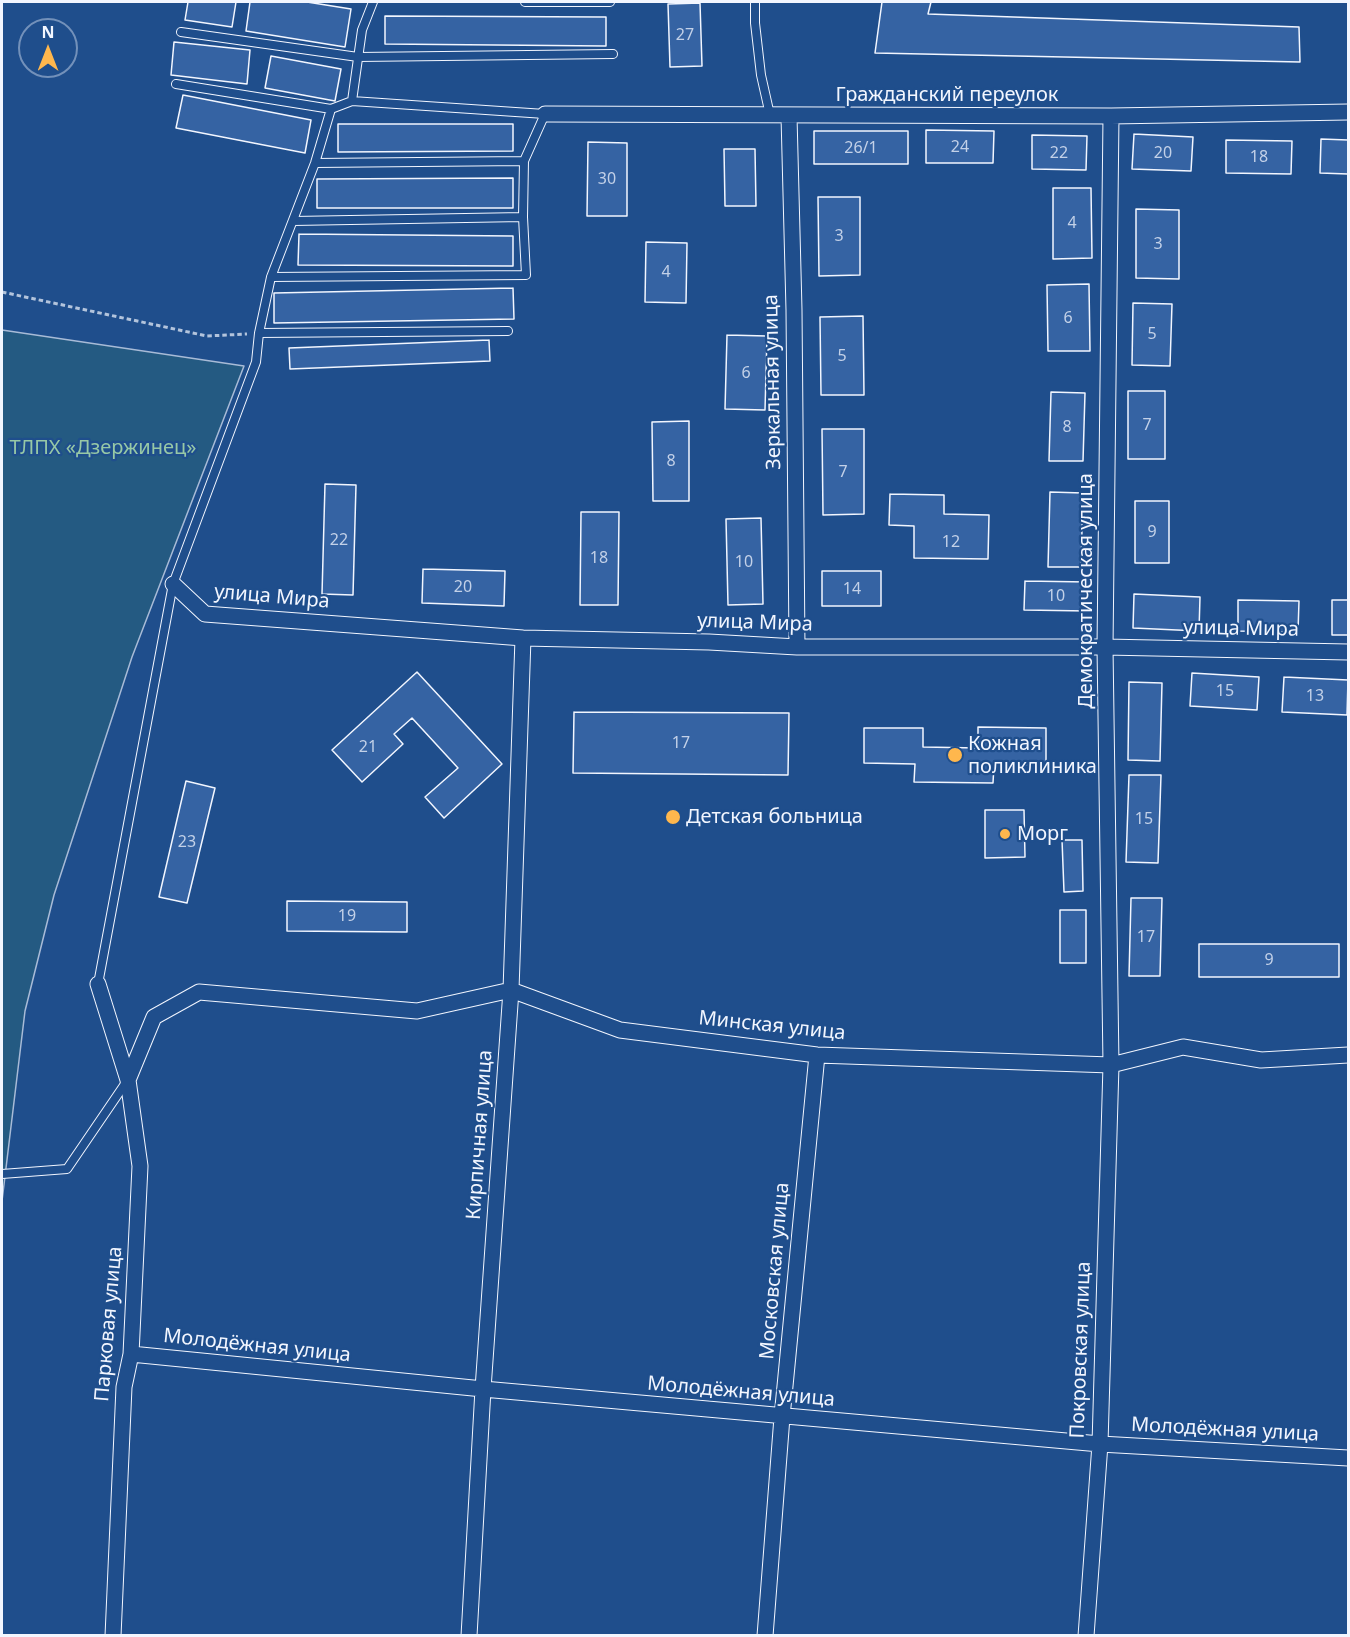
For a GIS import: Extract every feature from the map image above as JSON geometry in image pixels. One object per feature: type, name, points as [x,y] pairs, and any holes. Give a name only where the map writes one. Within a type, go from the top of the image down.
[{"type":"street","name":"Гражданский переулок","points":[[545,114],[1111,116],[1348,112]]},
{"type":"street","name":"Зеркальная улица","points":[[789,116],[794,310],[797,647]]},
{"type":"street","name":"Демократическая улица","points":[[1111,116],[1105,647],[1111,1065]]},
{"type":"street","name":"улица Мира","points":[[173,584],[206,614],[524,638],[709,642],[797,647],[1105,647],[1348,652]]},
{"type":"street","name":"Кирпичная улица","points":[[469,1635],[483,1389],[511,990],[524,638]]},
{"type":"street","name":"Парковая улица","points":[[98,984],[128,1080],[140,1166],[131,1354],[124,1387],[113,1635]]},
{"type":"street","points":[[128,1080],[154,1017],[199,992],[417,1011],[511,990]]},
{"type":"street","name":"Минская улица","points":[[511,990],[620,1030],[817,1054],[1111,1065],[1183,1047],[1261,1060],[1348,1055]]},
{"type":"street","name":"Московская улица","points":[[765,1635],[782,1417],[817,1054]]},
{"type":"street","name":"Покровская улица","points":[[1086,1635],[1100,1444],[1111,1065]]},
{"type":"street","name":"Молодёжная улица","points":[[131,1354],[782,1417],[1100,1444],[1348,1458]]},
{"type":"lane","points":[[352,101],[362,30],[373,2]]},
{"type":"lane","points":[[525,2],[610,2]]},
{"type":"lane","points":[[755,2],[761,75],[770,115]]},
{"type":"lane","points":[[182,32],[358,57],[614,54]]},
{"type":"lane","points":[[176,84],[331,110],[352,101],[545,114],[524,161],[523,217],[526,275],[271,277]]},
{"type":"lane","points":[[98,984],[173,584],[256,362],[259,333],[271,277],[315,163],[331,110]]},
{"type":"lane","points":[[315,163],[524,161]]},
{"type":"lane","points":[[293,221],[523,217]]},
{"type":"lane","points":[[259,333],[508,331]]},
{"type":"lane","points":[[2,1174],[67,1169],[128,1080]]},
{"type":"path","points":[[2,292],[207,336],[259,333]]},
{"type":"green space","name":"ТЛПХ «Дзержинец»","points":[[2,330],[244,366],[132,657],[54,895],[25,1011],[2,1201]]},
{"type":"building","points":[[188,2],[236,2],[232,27],[185,20]]},
{"type":"building","points":[[250,2],[307,2],[351,9],[345,47],[246,31]]},
{"type":"building","points":[[882,2],[931,2],[928,14],[1299,27],[1300,62],[875,53]]},
{"type":"building","points":[[700,3],[702,66],[670,67],[668,4]]},
{"type":"building","points":[[385,16],[606,17],[606,46],[385,44]]},
{"type":"building","points":[[174,42],[250,50],[247,84],[171,75]]},
{"type":"building","points":[[271,56],[341,69],[335,101],[265,88]]},
{"type":"building","points":[[183,95],[311,120],[305,153],[176,128]]},
{"type":"building","points":[[338,124],[513,124],[513,151],[338,152]]},
{"type":"building","points":[[926,130],[994,131],[993,163],[926,163]]},
{"type":"building","points":[[814,131],[908,131],[908,164],[814,164]]},
{"type":"building","points":[[1134,134],[1193,137],[1191,171],[1132,169]]},
{"type":"building","points":[[1032,135],[1087,136],[1086,170],[1032,169]]},
{"type":"building","points":[[1321,139],[1348,140],[1348,174],[1320,173]]},
{"type":"building","points":[[1226,140],[1292,141],[1291,174],[1226,173]]},
{"type":"building","points":[[588,142],[627,143],[627,216],[587,216]]},
{"type":"building","points":[[724,149],[755,149],[756,206],[725,206]]},
{"type":"building","points":[[513,178],[513,208],[317,208],[317,179]]},
{"type":"building","points":[[1053,188],[1091,188],[1092,258],[1053,259]]},
{"type":"building","points":[[818,197],[860,197],[860,275],[819,276]]},
{"type":"building","points":[[1136,209],[1179,210],[1179,279],[1136,278]]},
{"type":"building","points":[[299,234],[513,236],[513,266],[298,265]]},
{"type":"building","points":[[646,242],[687,243],[686,303],[645,302]]},
{"type":"building","points":[[1089,284],[1090,351],[1048,351],[1047,285]]},
{"type":"building","points":[[513,288],[514,319],[274,323],[274,293]]},
{"type":"building","points":[[1133,303],[1172,304],[1170,366],[1132,365]]},
{"type":"building","points":[[863,316],[864,395],[821,395],[820,317]]},
{"type":"building","points":[[727,335],[767,336],[765,410],[725,409]]},
{"type":"building","points":[[489,340],[490,361],[290,369],[289,348]]},
{"type":"building","points":[[1128,391],[1165,391],[1165,459],[1128,459]]},
{"type":"building","points":[[1051,392],[1085,393],[1083,461],[1049,461]]},
{"type":"building","points":[[689,421],[689,501],[653,501],[652,422]]},
{"type":"building","points":[[822,429],[864,429],[864,514],[823,515]]},
{"type":"building","points":[[325,484],[356,485],[353,595],[322,594]]},
{"type":"building","points":[[1050,492],[1083,493],[1081,567],[1048,567]]},
{"type":"building","points":[[890,494],[944,495],[944,514],[989,515],[988,559],[914,558],[914,526],[889,525]]},
{"type":"building","points":[[1135,501],[1169,501],[1169,563],[1135,563]]},
{"type":"building","points":[[581,512],[619,512],[618,605],[580,605]]},
{"type":"building","points":[[761,518],[763,604],[728,605],[726,519]]},
{"type":"building","points":[[423,569],[505,571],[504,606],[422,603]]},
{"type":"building","points":[[822,571],[881,571],[881,606],[822,606]]},
{"type":"building","points":[[1025,581],[1088,582],[1088,611],[1024,610]]},
{"type":"building","points":[[1134,594],[1200,597],[1199,631],[1133,628]]},
{"type":"building","points":[[1238,600],[1299,601],[1298,632],[1238,631]]},
{"type":"building","points":[[1332,600],[1348,600],[1348,635],[1332,635]]},
{"type":"building","points":[[417,672],[502,764],[444,818],[425,797],[458,768],[412,718],[394,734],[403,744],[362,782],[332,750]]},
{"type":"building","points":[[1192,673],[1259,677],[1257,710],[1190,706]]},
{"type":"building","points":[[1284,677],[1348,680],[1347,715],[1282,712]]},
{"type":"building","points":[[1129,682],[1162,683],[1160,761],[1128,760]]},
{"type":"building","points":[[574,712],[789,713],[788,775],[573,773]]},
{"type":"building","name":"Кожная поликлиника","points":[[978,727],[1046,728],[1046,765],[994,765],[993,783],[914,782],[915,764],[864,763],[864,728],[923,728],[923,747],[978,748]]},
{"type":"building","points":[[1129,775],[1161,775],[1158,863],[1126,862]]},
{"type":"building","points":[[186,781],[215,788],[187,903],[159,897]]},
{"type":"building","name":"Морг","points":[[985,810],[1024,810],[1025,857],[985,858]]},
{"type":"building","points":[[1062,840],[1082,840],[1083,891],[1064,892]]},
{"type":"building","points":[[1131,898],[1162,898],[1160,976],[1129,976]]},
{"type":"building","points":[[287,901],[407,902],[407,932],[287,931]]},
{"type":"building","points":[[1060,910],[1086,910],[1086,963],[1060,963]]},
{"type":"building","points":[[1199,944],[1339,944],[1339,977],[1199,977]]},
{"type":"place","name":"Кожная поликлиника","points":[[955,755]]},
{"type":"place","name":"Детская больница","points":[[673,817]]},
{"type":"place","name":"Морг","points":[[1005,834]]}]
